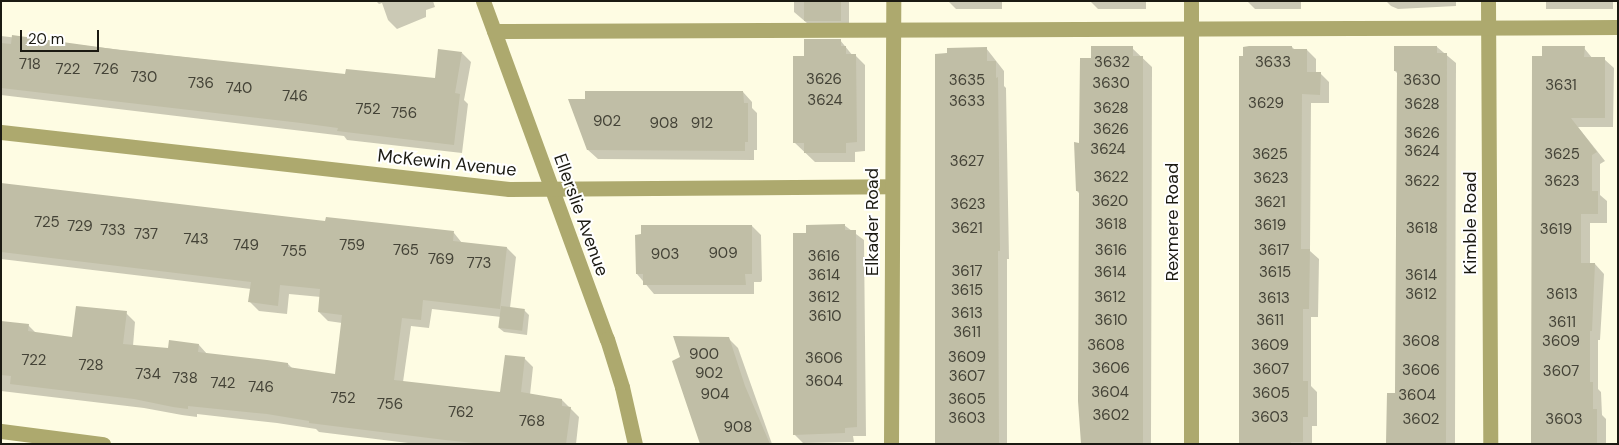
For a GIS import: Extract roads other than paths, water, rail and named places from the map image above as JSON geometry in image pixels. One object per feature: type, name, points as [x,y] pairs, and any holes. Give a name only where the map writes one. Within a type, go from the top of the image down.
[{"type":"street","name":"Ellerslie Avenue","points":[[483,1],[607,339],[622,386],[635,444]]},
{"type":"street","name":"Elkader Road","points":[[891,444],[893,1]]},
{"type":"street","name":"Rexmere Road","points":[[1191,1],[1191,444]]},
{"type":"street","name":"Kimble Road","points":[[1488,1],[1490,444]]},
{"type":"street","points":[[494,31],[1618,27]]},
{"type":"street","name":"McKewin Avenue","points":[[1,132],[508,189],[891,186]]},
{"type":"street","points":[[1,431],[103,444]]}]
